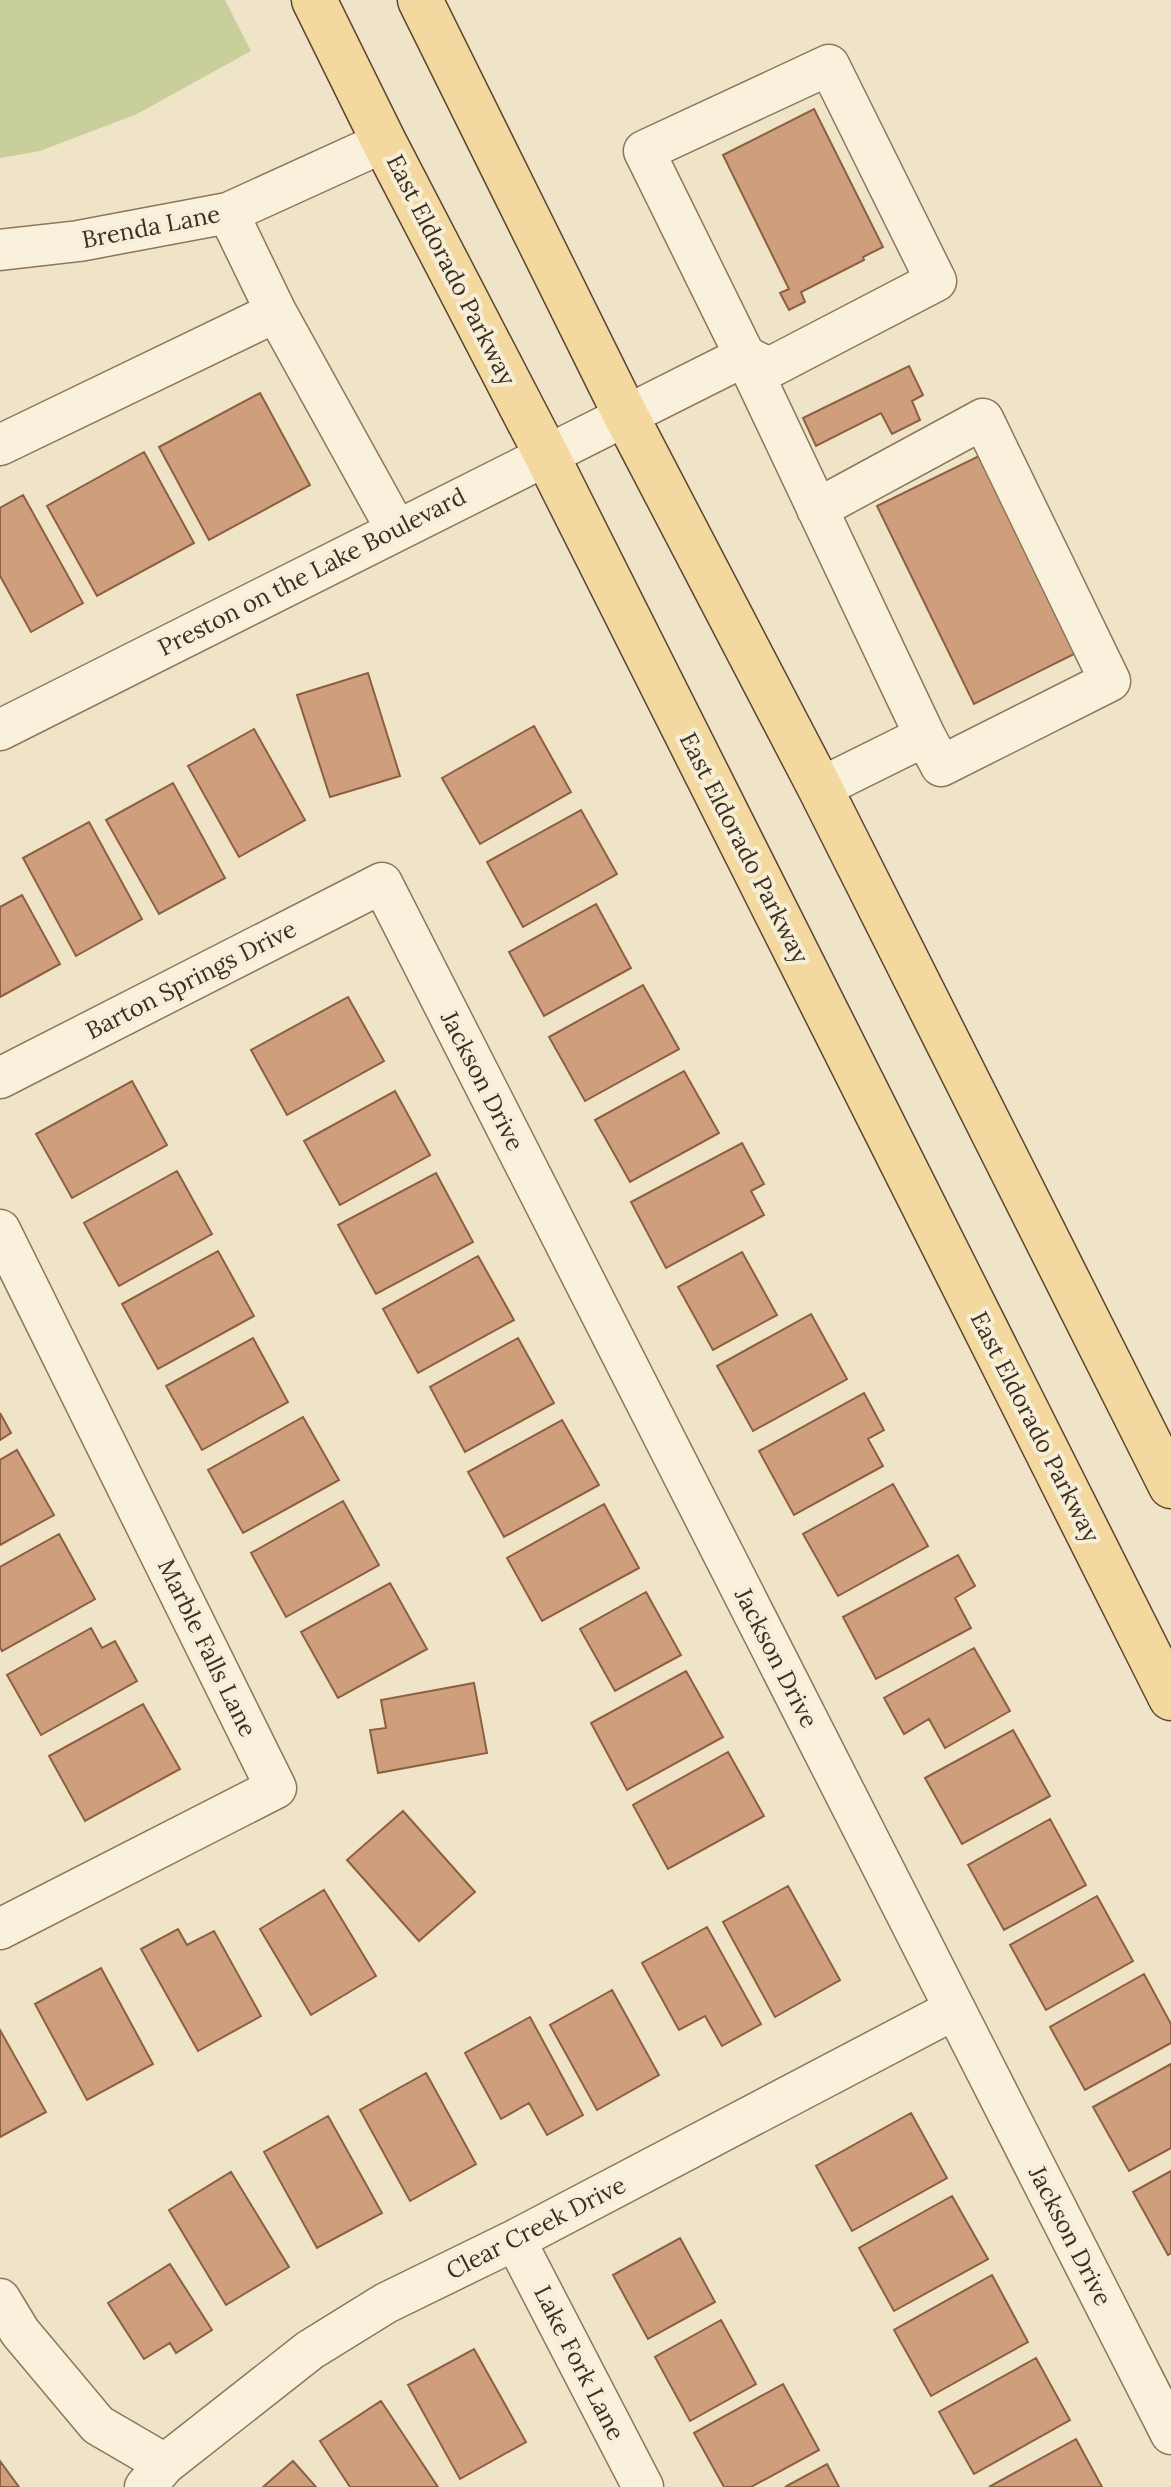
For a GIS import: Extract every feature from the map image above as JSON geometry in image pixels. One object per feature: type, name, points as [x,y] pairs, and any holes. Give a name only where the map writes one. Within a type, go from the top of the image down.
[{"type":"main road","name":"East Eldorado Parkway","points":[[314,0],[546,454],[1171,1698]]},
{"type":"main road","points":[[420,0],[625,414],[820,788],[1171,1486]]},
{"type":"street","points":[[745,356],[769,368],[936,281],[829,65],[644,151],[941,766],[1110,681],[983,419],[817,509]]},
{"type":"street","name":"Brenda Lane","points":[[0,250],[79,241],[228,213],[384,142]]},
{"type":"street","points":[[228,213],[276,312],[396,529]]},
{"type":"street","points":[[0,445],[276,312]]},
{"type":"street","name":"Preston on the Lake Boulevard","points":[[0,730],[745,356]]},
{"type":"street","points":[[820,788],[925,736]]},
{"type":"street","name":"Barton Springs Drive","points":[[0,1078],[382,883]]},
{"type":"street","name":"Jackson Drive","points":[[382,883],[1171,2434]]},
{"type":"street","name":"Marble Falls Lane","points":[[0,1230],[276,1788],[0,1929]]},
{"type":"street","name":"Clear Creek Drive","points":[[155,2476],[310,2350],[386,2303],[515,2240],[955,2009]]},
{"type":"street","name":"Lake Fork Lane","points":[[515,2240],[643,2487]]},
{"type":"street","points":[[0,2299],[20,2332],[98,2425],[155,2476]]},
{"type":"green space","points":[[0,0],[225,0],[251,51],[137,114],[40,151],[0,158]]},
{"type":"building","points":[[814,109],[883,247],[801,292],[805,302],[789,310],[780,293],[789,289],[723,155]]},
{"type":"building","points":[[909,366],[923,395],[912,401],[920,420],[892,434],[881,413],[816,446],[803,418]]},
{"type":"building","points":[[260,393],[310,485],[209,540],[159,447]]},
{"type":"building","points":[[144,452],[194,543],[97,596],[47,506]]},
{"type":"building","points":[[985,453],[1082,650],[974,704],[877,506]]},
{"type":"building","points":[[23,495],[83,603],[31,632],[0,576],[0,508]]},
{"type":"building","points":[[368,673],[400,776],[330,797],[297,695]]},
{"type":"building","points":[[534,726],[571,792],[480,844],[442,778]]},
{"type":"building","points":[[254,729],[305,820],[239,857],[188,766]]},
{"type":"building","points":[[173,783],[225,878],[159,914],[106,820]]},
{"type":"building","points":[[581,810],[617,874],[523,927],[487,862]]},
{"type":"building","points":[[89,822],[142,919],[76,956],[23,858]]},
{"type":"building","points":[[22,895],[60,964],[0,997],[0,907]]},
{"type":"building","points":[[596,904],[631,968],[544,1016],[509,952]]},
{"type":"building","points":[[643,985],[679,1049],[585,1101],[549,1037]]},
{"type":"building","points":[[348,997],[384,1061],[287,1115],[251,1050]]},
{"type":"building","points":[[684,1071],[719,1133],[630,1182],[595,1120]]},
{"type":"building","points":[[132,1081],[167,1145],[72,1198],[36,1134]]},
{"type":"building","points":[[395,1091],[430,1155],[340,1205],[304,1141]]},
{"type":"building","points":[[742,1143],[764,1184],[751,1191],[764,1215],[666,1268],[631,1202]]},
{"type":"building","points":[[177,1171],[212,1234],[119,1286],[84,1223]]},
{"type":"building","points":[[436,1173],[473,1242],[376,1294],[338,1225]]},
{"type":"building","points":[[218,1251],[254,1316],[158,1369],[122,1304]]},
{"type":"building","points":[[742,1252],[777,1315],[713,1350],[678,1287]]},
{"type":"building","points":[[478,1256],[514,1320],[418,1373],[383,1309]]},
{"type":"building","points":[[811,1314],[847,1379],[753,1431],[717,1366]]},
{"type":"building","points":[[253,1338],[288,1402],[202,1450],[166,1386]]},
{"type":"building","points":[[518,1338],[554,1403],[465,1452],[430,1387]]},
{"type":"building","points":[[864,1393],[884,1430],[868,1439],[883,1466],[794,1515],[759,1451]]},
{"type":"building","points":[[0,1413],[11,1433],[0,1440]]},
{"type":"building","points":[[303,1417],[339,1480],[243,1533],[208,1470]]},
{"type":"building","points":[[562,1420],[599,1485],[504,1537],[468,1472]]},
{"type":"building","points":[[17,1450],[54,1515],[0,1545],[0,1460]]},
{"type":"building","points":[[893,1484],[928,1546],[838,1596],[803,1534]]},
{"type":"building","points":[[343,1501],[379,1565],[286,1617],[251,1553]]},
{"type":"building","points":[[604,1504],[639,1568],[542,1621],[507,1558]]},
{"type":"building","points":[[59,1534],[95,1599],[2,1651],[0,1567]]},
{"type":"building","points":[[958,1555],[975,1586],[955,1598],[971,1628],[876,1679],[843,1617]]},
{"type":"building","points":[[390,1583],[427,1649],[338,1698],[301,1632]]},
{"type":"building","points":[[646,1592],[681,1655],[615,1691],[580,1629]]},
{"type":"building","points":[[91,1628],[102,1648],[115,1641],[137,1681],[41,1735],[7,1675]]},
{"type":"building","points":[[974,1648],[1010,1711],[945,1748],[929,1719],[904,1734],[884,1698]]},
{"type":"building","points":[[686,1671],[723,1737],[627,1790],[591,1723]]},
{"type":"building","points":[[474,1683],[487,1753],[378,1773],[370,1730],[386,1728],[381,1700]]},
{"type":"building","points":[[143,1704],[180,1769],[85,1821],[49,1756]]},
{"type":"building","points":[[1013,1730],[1050,1796],[962,1844],[925,1778]]},
{"type":"building","points":[[728,1752],[764,1816],[668,1869],[633,1805]]},
{"type":"building","points":[[403,1811],[475,1892],[419,1941],[347,1860]]},
{"type":"building","points":[[1050,1819],[1086,1885],[1004,1930],[968,1865]]},
{"type":"building","points":[[788,1886],[840,1980],[775,2017],[723,1922]]},
{"type":"building","points":[[324,1890],[376,1976],[311,2015],[260,1929]]},
{"type":"building","points":[[1097,1896],[1133,1961],[1046,2010],[1010,1945]]},
{"type":"building","points":[[707,1927],[761,2024],[722,2046],[705,2016],[679,2030],[642,1963]]},
{"type":"building","points":[[178,1929],[187,1945],[214,1931],[261,2016],[198,2051],[141,1949]]},
{"type":"building","points":[[101,1968],[153,2064],[87,2100],[35,2004]]},
{"type":"building","points":[[1144,1974],[1171,2024],[1171,2043],[1085,2090],[1050,2027]]},
{"type":"building","points":[[612,1990],[659,2075],[597,2110],[550,2025]]},
{"type":"building","points":[[530,2017],[583,2115],[547,2135],[529,2103],[501,2119],[465,2053]]},
{"type":"building","points":[[0,2030],[46,2112],[0,2137]]},
{"type":"building","points":[[1171,2064],[1171,2148],[1129,2171],[1093,2107]]},
{"type":"building","points":[[426,2073],[476,2164],[410,2201],[360,2110]]},
{"type":"building","points":[[911,2113],[947,2178],[852,2231],[816,2166]]},
{"type":"building","points":[[328,2116],[382,2213],[317,2248],[264,2152]]},
{"type":"building","points":[[1171,2171],[1171,2253],[1168,2255],[1133,2192]]},
{"type":"building","points":[[231,2172],[289,2267],[226,2305],[169,2210]]},
{"type":"building","points":[[952,2196],[988,2259],[894,2311],[859,2248]]},
{"type":"building","points":[[680,2238],[715,2302],[648,2339],[613,2275]]},
{"type":"building","points":[[170,2264],[212,2330],[176,2353],[170,2343],[144,2359],[108,2303]]},
{"type":"building","points":[[992,2275],[1028,2342],[931,2396],[894,2330]]},
{"type":"building","points":[[721,2320],[756,2384],[690,2421],[655,2357]]},
{"type":"building","points":[[474,2349],[526,2442],[460,2479],[408,2385]]},
{"type":"building","points":[[1036,2358],[1070,2420],[974,2474],[939,2412]]},
{"type":"building","points":[[783,2384],[819,2450],[751,2487],[724,2487],[694,2433]]},
{"type":"building","points":[[381,2401],[438,2487],[350,2487],[320,2441]]},
{"type":"building","points":[[1076,2439],[1102,2487],[989,2487]]},
{"type":"building","points":[[0,2461],[19,2487],[0,2487]]},
{"type":"building","points":[[293,2461],[316,2487],[263,2487]]},
{"type":"building","points":[[827,2464],[839,2487],[785,2487]]}]
